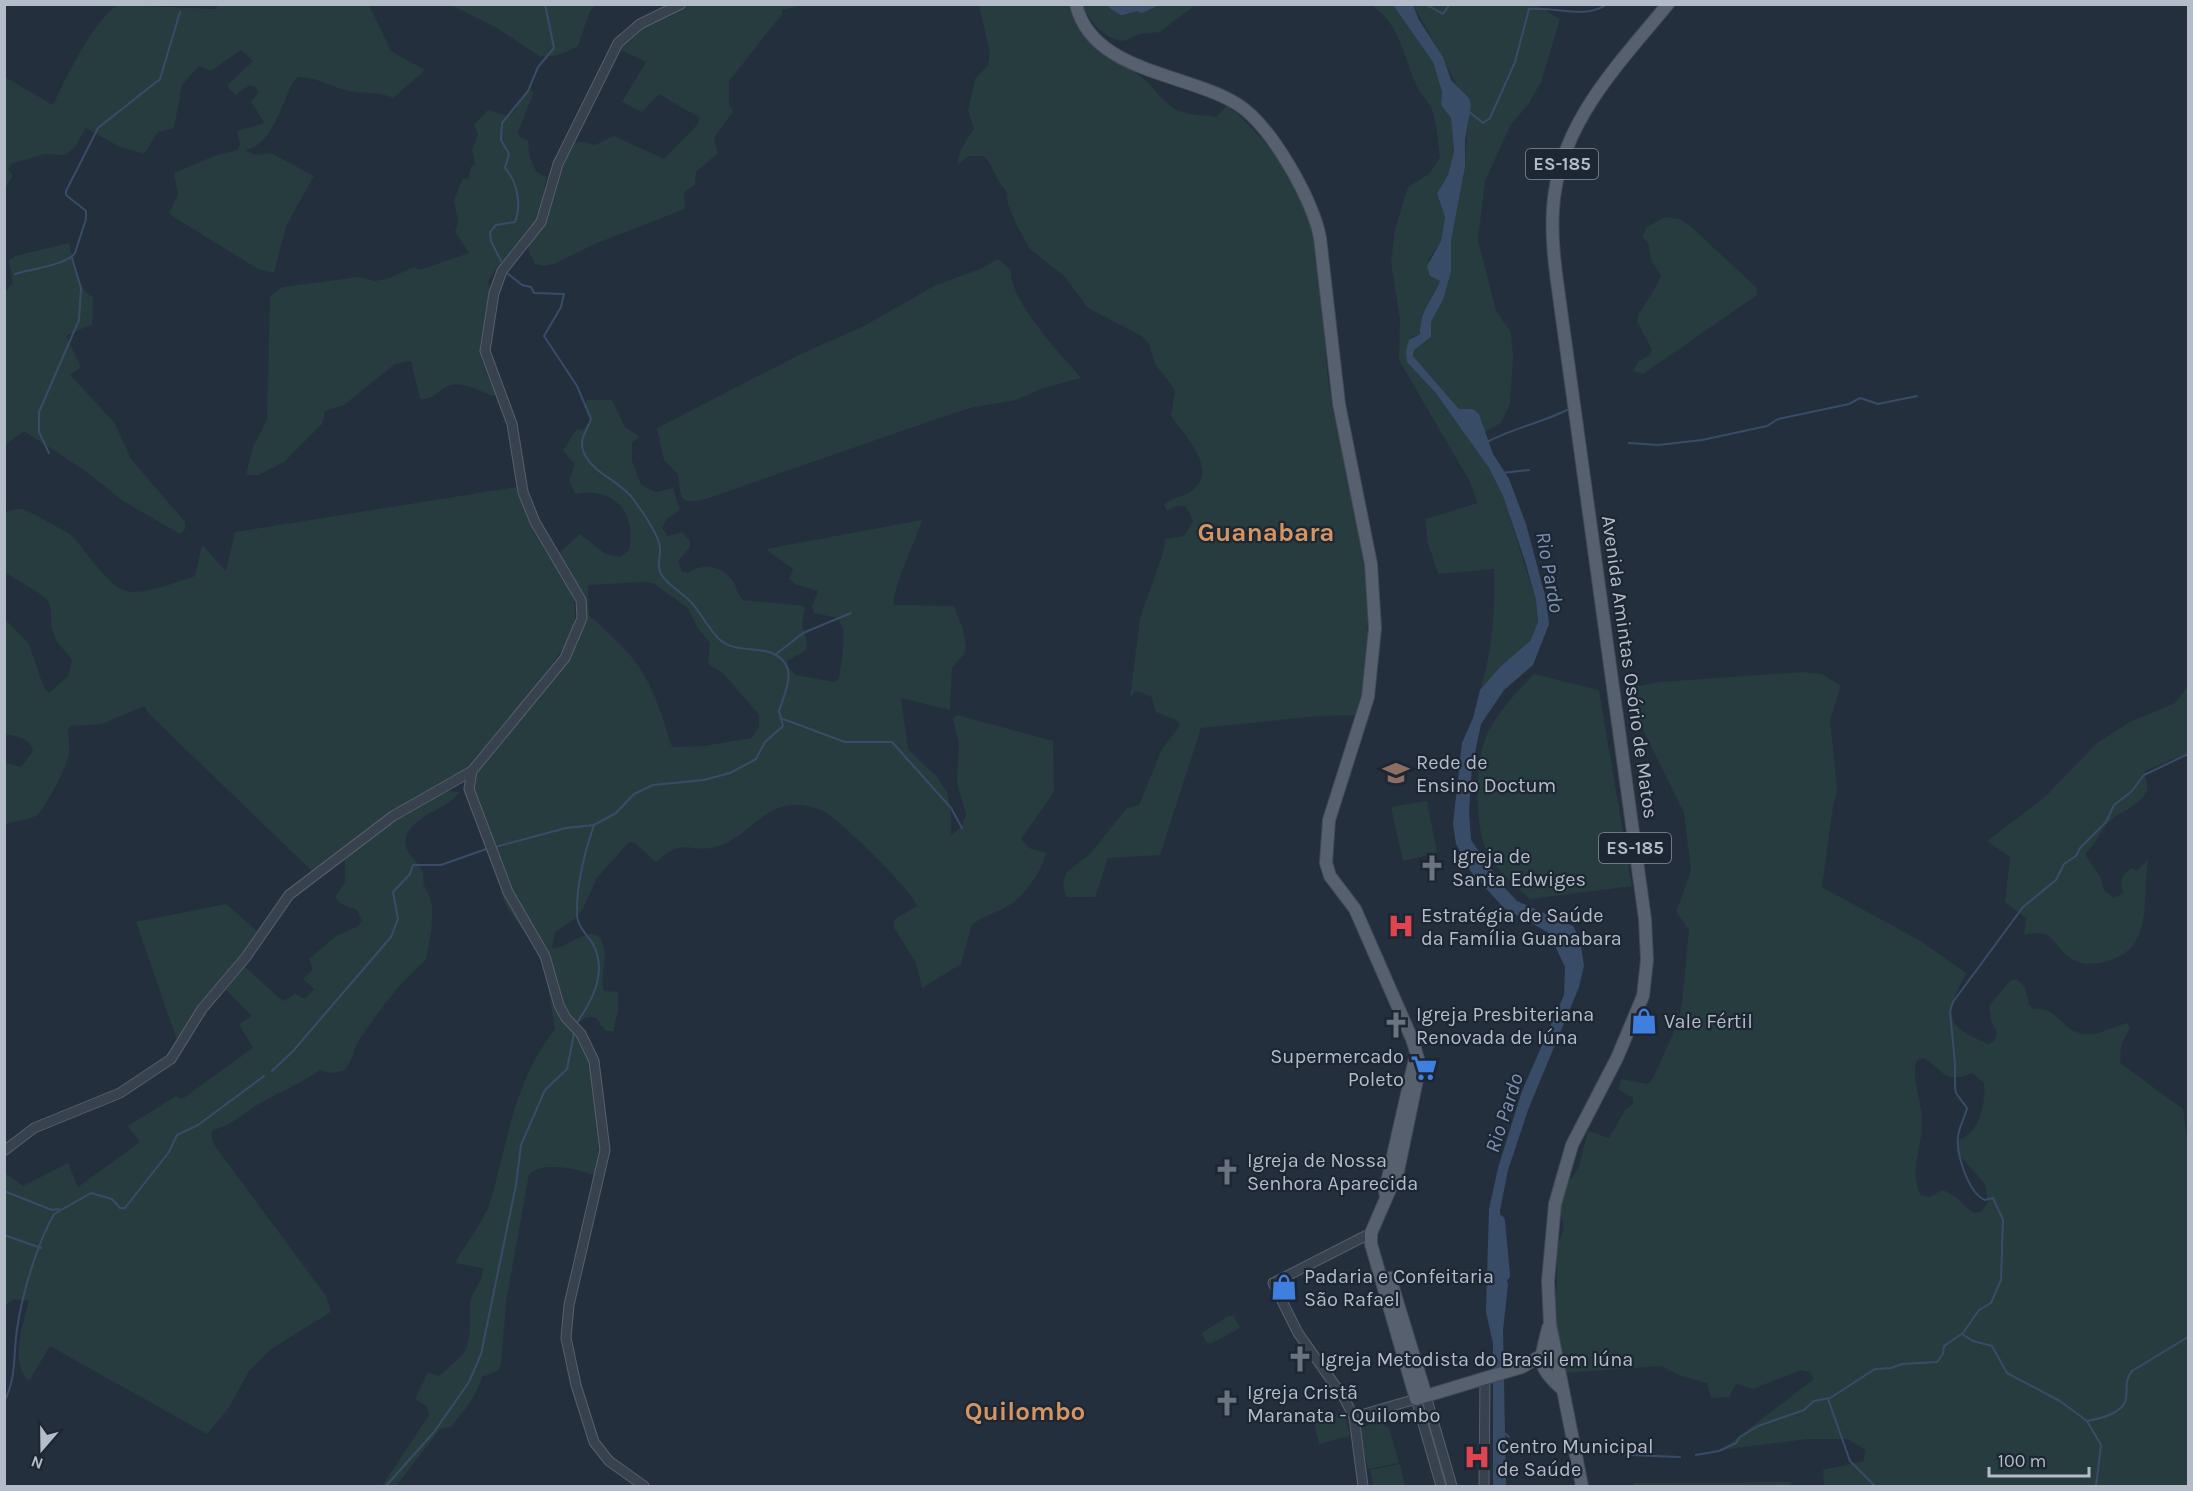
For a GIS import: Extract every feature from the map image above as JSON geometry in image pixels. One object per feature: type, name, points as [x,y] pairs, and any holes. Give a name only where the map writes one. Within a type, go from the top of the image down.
[{"type":"main road","points":[[1076,4],[1087,30],[1114,54],[1221,96],[1248,111],[1269,137],[1315,213],[1322,251],[1339,404],[1371,564],[1376,628],[1368,697],[1329,820],[1326,863],[1330,876],[1352,904],[1416,1057],[1398,1172],[1392,1192],[1386,1197],[1371,1235],[1372,1247],[1421,1398],[1520,1367],[1540,1355],[1556,1360],[1550,1370],[1520,1367]]},
{"type":"main road","name":"Avenida Amintas Osório de Matos","points":[[1550,1324],[1548,1281],[1558,1188],[1572,1145],[1639,1009],[1646,984],[1647,960],[1645,919],[1553,238],[1553,202],[1560,170],[1573,131],[1588,102],[1668,4]]},
{"type":"main road","points":[[1550,1324],[1540,1355],[1543,1370],[1561,1388]]},
{"type":"main road","name":"ES-185","points":[[1550,1324],[1582,1486]]},
{"type":"street","points":[[4,1151],[34,1128],[120,1093],[171,1059],[202,1009],[246,957],[279,906],[289,895],[393,816],[472,771],[565,658],[582,618],[578,591],[541,534],[527,504],[512,424],[485,354],[495,285],[502,271],[538,228],[558,164],[618,43],[640,24],[681,4]]},
{"type":"street","points":[[472,771],[468,787],[471,797],[512,900],[545,956],[559,1005],[566,1018],[581,1034],[594,1062],[605,1150],[569,1305],[566,1338],[591,1437],[602,1454],[644,1486]]},
{"type":"street","points":[[446,787],[460,788],[471,797]]},
{"type":"street","points":[[1363,1486],[1354,1418],[1341,1393],[1298,1333],[1273,1283],[1371,1235]]},
{"type":"street","points":[[1484,1486],[1488,1377]]},
{"type":"street","points":[[1354,1418],[1421,1398]]},
{"type":"street","points":[[1421,1398],[1441,1486]]},
{"type":"street","points":[[1421,1398],[1452,1486]]},
{"type":"green space","points":[[218,4],[369,5],[391,51],[425,70],[393,98],[382,94],[345,90],[304,77],[298,77],[293,82],[269,132],[255,147],[245,150],[255,155],[271,153],[314,176],[286,226],[274,273],[258,269],[169,214],[178,194],[174,173],[214,156],[238,150],[240,144],[237,132],[264,122],[251,102],[258,93],[256,87],[250,85],[235,95],[227,86],[253,61],[241,50],[211,71],[199,66],[182,85],[174,128],[158,132],[144,154],[118,146],[86,128],[75,147],[66,155],[44,154],[11,164],[8,170],[13,175],[5,189],[5,77],[53,105],[90,36],[99,23],[118,5],[216,9]]},
{"type":"green space","points":[[451,5],[595,5],[589,13],[578,46],[559,54],[539,56],[497,28]]},
{"type":"green space","points":[[691,5],[804,5],[782,10],[782,14],[729,81],[729,105],[733,111],[714,138],[718,153],[696,172],[695,184],[684,193],[685,209],[597,243],[554,264],[543,266],[535,264],[528,250],[538,233],[549,191],[573,143],[585,142],[595,145],[614,136],[664,159],[697,125],[700,118],[659,94],[642,112],[622,102],[646,62],[616,48],[649,22]]},
{"type":"green space","points":[[979,5],[1071,5],[1074,19],[1088,40],[1145,80],[1163,100],[1175,109],[1196,115],[1216,117],[1227,105],[1263,140],[1284,168],[1301,198],[1313,237],[1332,407],[1342,442],[1361,544],[1367,612],[1367,646],[1365,681],[1359,715],[1318,716],[1201,728],[1160,855],[1108,858],[1095,897],[1066,897],[1063,882],[1067,872],[1090,854],[1127,808],[1139,805],[1161,751],[1180,725],[1176,720],[1156,712],[1151,696],[1136,691],[1130,698],[1140,618],[1163,553],[1165,539],[1184,536],[1193,521],[1186,506],[1177,506],[1167,511],[1164,505],[1193,490],[1200,481],[1201,462],[1190,441],[1171,416],[1175,390],[1155,364],[1149,344],[1142,336],[1088,308],[1065,277],[1030,249],[1016,224],[1008,204],[1007,193],[988,160],[982,156],[969,156],[957,165],[961,149],[974,128],[968,111],[975,79],[988,65],[990,53]]},
{"type":"green space","points":[[1081,5],[1120,5],[1124,8],[1151,10],[1160,5],[1195,5],[1160,32],[1139,34],[1124,41],[1116,40],[1104,33]]},
{"type":"green space","points":[[1371,5],[1393,5],[1433,62],[1442,92],[1441,105],[1451,118],[1454,151],[1448,175],[1437,193],[1445,217],[1441,241],[1428,260],[1440,281],[1424,312],[1420,334],[1412,337],[1407,360],[1435,392],[1489,468],[1503,496],[1536,600],[1538,626],[1531,640],[1500,667],[1480,690],[1488,660],[1492,630],[1494,569],[1438,574],[1428,543],[1425,519],[1478,503],[1469,480],[1399,360],[1400,320],[1391,262],[1395,229],[1408,187],[1429,174],[1440,157],[1436,129],[1432,109],[1418,88],[1395,32],[1381,12]]},
{"type":"green space","points":[[1413,5],[1536,5],[1560,19],[1541,82],[1529,103],[1510,126],[1485,181],[1478,240],[1496,311],[1511,332],[1513,358],[1510,404],[1501,423],[1484,432],[1479,414],[1459,409],[1413,356],[1414,350],[1431,337],[1431,322],[1443,300],[1451,272],[1451,241],[1465,167],[1469,98],[1453,78]]},
{"type":"green space","points":[[529,90],[534,92],[518,132],[520,137],[528,141],[529,154],[536,172],[546,177],[546,182],[540,207],[530,231],[488,282],[491,301],[480,343],[480,352],[484,368],[496,393],[493,396],[456,384],[429,398],[420,399],[411,361],[395,364],[344,405],[325,411],[322,424],[284,462],[258,475],[246,475],[253,447],[267,420],[270,296],[283,287],[359,277],[375,281],[387,279],[414,267],[420,270],[469,253],[455,232],[458,222],[454,200],[463,178],[468,179],[471,167],[475,164],[472,150],[478,135],[474,125],[488,110],[509,116]]},
{"type":"green space","points":[[1665,217],[1680,219],[1689,225],[1756,287],[1757,295],[1643,374],[1633,371],[1638,362],[1650,355],[1652,349],[1637,322],[1639,313],[1661,276],[1651,260],[1648,242],[1642,237],[1647,227]]},
{"type":"green space","points":[[69,243],[79,281],[87,293],[93,297],[92,324],[66,336],[81,367],[70,375],[114,422],[131,459],[185,522],[185,529],[180,534],[123,501],[84,470],[24,431],[5,445],[5,292],[13,283],[9,261],[15,256]]},
{"type":"green space","points":[[998,259],[1011,270],[1012,282],[1018,296],[1038,327],[1081,378],[1043,388],[1016,400],[970,408],[942,417],[706,499],[690,501],[682,498],[678,475],[664,460],[657,428],[803,353],[862,327],[936,285],[980,269]]},
{"type":"green space","points":[[587,400],[612,400],[625,427],[640,437],[632,442],[632,461],[641,485],[656,492],[673,488],[680,510],[667,519],[662,528],[668,536],[682,532],[690,541],[690,547],[678,561],[682,572],[688,573],[706,567],[719,569],[730,577],[743,600],[805,606],[802,625],[807,643],[806,650],[787,661],[788,667],[796,675],[834,682],[839,679],[844,642],[843,629],[838,618],[814,613],[812,607],[818,591],[795,584],[789,579],[793,569],[766,549],[922,520],[900,576],[894,605],[954,606],[963,629],[966,648],[964,654],[952,668],[950,710],[901,698],[908,749],[937,777],[947,792],[951,814],[951,835],[962,826],[966,814],[957,783],[959,744],[953,719],[957,715],[1053,741],[1054,792],[1021,839],[1029,848],[1046,853],[1037,874],[1017,900],[972,924],[961,964],[922,988],[916,963],[893,926],[895,919],[917,906],[912,897],[875,856],[825,812],[803,805],[781,807],[719,846],[681,847],[674,849],[656,862],[635,843],[629,842],[597,878],[583,909],[575,919],[555,932],[552,948],[558,948],[589,934],[596,935],[601,939],[604,950],[604,991],[618,992],[618,1011],[613,1031],[606,1031],[595,1017],[587,1017],[573,1025],[587,1044],[604,1139],[596,1176],[571,1169],[552,1167],[529,1174],[506,1302],[499,1370],[482,1377],[473,1397],[451,1427],[440,1429],[396,1486],[382,1486],[429,1415],[427,1406],[415,1399],[428,1372],[440,1376],[462,1356],[466,1348],[469,1335],[470,1303],[482,1277],[483,1268],[455,1263],[488,1206],[521,1089],[541,1049],[555,1029],[546,976],[537,950],[506,906],[500,890],[507,884],[475,798],[471,780],[578,644],[583,615],[557,555],[580,534],[605,554],[620,557],[629,550],[631,536],[629,524],[619,505],[611,498],[601,494],[575,494],[569,480],[575,464],[563,451],[576,430],[584,429],[590,421],[585,405]],"holes":[[[653,583],[688,608],[697,627],[710,643],[708,664],[723,673],[759,715],[759,726],[752,738],[704,746],[672,747],[655,698],[644,675],[624,649],[589,615],[588,585]]]},
{"type":"green space","points":[[517,487],[534,533],[574,598],[573,626],[567,644],[496,739],[468,769],[384,817],[316,871],[313,872],[149,714],[144,706],[102,724],[71,726],[68,729],[68,758],[45,805],[33,817],[5,825],[5,763],[21,767],[33,751],[29,743],[22,738],[5,735],[5,619],[29,644],[44,688],[49,693],[68,676],[72,661],[54,635],[48,601],[41,594],[5,572],[5,512],[22,509],[71,535],[99,570],[116,586],[124,590],[141,592],[195,576],[202,545],[226,571],[235,532]]},
{"type":"green space","points":[[1802,672],[1822,674],[1841,686],[1830,719],[1837,790],[1822,887],[1922,942],[1966,973],[1952,1009],[1952,1017],[1956,1025],[1963,1031],[1989,1044],[1995,1040],[1997,1032],[1991,1020],[1989,1006],[2010,981],[2016,979],[2025,987],[2029,1005],[2034,1009],[2049,1011],[2070,1029],[2077,1032],[2097,1033],[2128,1023],[2130,1028],[2121,1045],[2120,1063],[2183,1109],[2188,1145],[2188,1486],[1824,1486],[1823,1470],[1864,1461],[1865,1450],[1848,1439],[1807,1439],[1721,1450],[1814,1379],[1810,1372],[1801,1370],[1753,1389],[1736,1384],[1729,1397],[1711,1398],[1707,1383],[1678,1375],[1662,1366],[1562,1373],[1552,1307],[1557,1289],[1557,1246],[1564,1229],[1560,1209],[1562,1190],[1578,1169],[1588,1131],[1609,1138],[1625,1110],[1633,1104],[1633,1098],[1618,1089],[1622,1079],[1648,1084],[1653,1078],[1678,1023],[1682,1003],[1689,930],[1676,912],[1691,871],[1684,813],[1623,689],[1660,682]],"holes":[[[1924,1058],[1946,1075],[1956,1078],[1972,1073],[1984,1083],[1984,1102],[1979,1120],[1970,1133],[1957,1142],[1956,1151],[1985,1184],[1988,1202],[1981,1212],[1974,1213],[1955,1197],[1942,1190],[1930,1197],[1921,1195],[1917,1186],[1916,1168],[1922,1121],[1915,1067],[1917,1060]]]},
{"type":"green space","points":[[1534,674],[1599,690],[1632,886],[1530,899],[1499,870],[1485,847],[1478,815],[1478,778],[1483,744],[1498,716]]},
{"type":"green space","points":[[2188,686],[2188,753],[2145,771],[2147,788],[2145,794],[2138,802],[2111,820],[2085,854],[2101,878],[2104,890],[2114,898],[2123,893],[2121,882],[2125,873],[2132,868],[2137,871],[2148,859],[2143,921],[2132,947],[2120,956],[2092,964],[2073,960],[2048,936],[2034,933],[2024,935],[2026,918],[2005,902],[2010,857],[1987,841],[2044,798],[2097,743],[2130,722],[2175,703]]},
{"type":"green space","points":[[447,791],[460,792],[448,803],[420,819],[409,831],[405,843],[422,871],[431,901],[432,923],[426,960],[400,986],[374,1018],[360,1038],[349,1064],[343,1071],[330,1073],[320,1070],[262,1102],[230,1123],[213,1130],[211,1135],[215,1146],[326,1296],[331,1312],[271,1349],[249,1371],[230,1406],[207,1434],[50,1346],[29,1381],[20,1364],[19,1343],[29,1301],[14,1299],[5,1305],[5,1173],[23,1186],[68,1163],[78,1187],[140,1142],[128,1126],[176,1096],[182,1099],[253,1048],[239,1024],[252,1016],[224,988],[243,965],[279,998],[285,1001],[295,994],[305,999],[314,989],[303,979],[313,969],[309,959],[336,936],[358,926],[362,921],[357,910],[339,903],[335,897],[345,882],[345,858],[415,807]]},
{"type":"green space","points":[[1427,801],[1437,853],[1403,861],[1391,807]]},
{"type":"green space","points":[[226,904],[259,933],[178,1043],[136,922]]},
{"type":"green space","points":[[1228,1316],[1234,1316],[1240,1328],[1210,1344],[1206,1342],[1202,1333]]},
{"type":"green space","points":[[1344,1412],[1350,1436],[1319,1444],[1314,1423]]},
{"type":"green space","points":[[1377,1421],[1389,1428],[1399,1463],[1368,1469],[1359,1429]]},
{"type":"green space","points":[[1400,1464],[1405,1486],[1373,1486],[1370,1470]]},
{"type":"green space","points":[[1791,1482],[1792,1486],[1635,1486],[1633,1483]]},
{"type":"water","points":[[1120,4],[1160,5],[1142,13]]},
{"type":"water","points":[[1393,5],[1413,5],[1419,20],[1443,57],[1451,80],[1469,98],[1471,105],[1465,140],[1465,167],[1451,241],[1451,272],[1443,300],[1431,322],[1431,337],[1414,350],[1413,356],[1459,409],[1473,409],[1479,414],[1493,454],[1509,479],[1526,524],[1546,599],[1549,624],[1533,665],[1504,690],[1481,724],[1472,767],[1469,811],[1471,840],[1503,886],[1517,901],[1573,926],[1580,940],[1584,966],[1579,987],[1528,1110],[1508,1170],[1500,1210],[1502,1255],[1508,1285],[1503,1330],[1506,1486],[1493,1486],[1493,1343],[1486,1312],[1489,1209],[1498,1168],[1522,1091],[1564,995],[1565,967],[1549,933],[1504,908],[1471,872],[1456,844],[1453,824],[1462,743],[1473,718],[1480,690],[1500,667],[1531,640],[1538,622],[1536,600],[1525,561],[1503,496],[1489,468],[1435,392],[1407,362],[1406,351],[1409,340],[1420,334],[1424,312],[1440,281],[1430,276],[1427,266],[1441,241],[1445,217],[1437,193],[1448,175],[1454,151],[1451,118],[1441,105],[1442,92],[1433,62]]},
{"type":"waterway","points":[[501,261],[491,241],[490,232],[496,225],[515,222],[518,208],[515,186],[505,168],[509,154],[501,140],[502,123],[528,91],[538,67],[554,48],[545,4]]},
{"type":"waterway","name":"Rio Pardo","points":[[1114,4],[1122,9],[1140,4]]},
{"type":"waterway","points":[[1425,4],[1443,14],[1450,4]]},
{"type":"waterway","points":[[1468,111],[1483,123],[1490,118],[1515,62],[1529,9],[1580,12],[1599,9],[1607,4]]},
{"type":"waterway","points":[[15,274],[56,264],[75,253],[86,219],[86,211],[66,195],[66,191],[98,128],[160,79],[180,12]]},
{"type":"waterway","points":[[49,453],[39,432],[39,412],[79,320],[81,288],[72,258]]},
{"type":"waterway","points":[[495,847],[566,828],[594,825],[616,813],[634,794],[653,785],[704,780],[730,773],[756,759],[765,742],[783,726],[779,711],[787,687],[788,674],[785,663],[770,652],[725,644],[711,630],[691,602],[664,578],[659,570],[659,543],[648,520],[628,493],[594,467],[582,448],[591,419],[577,386],[544,336],[561,307],[564,294],[534,293],[531,287],[522,285],[507,273]]},
{"type":"waterway","points":[[1629,443],[1658,445],[1702,440],[1767,426],[1778,419],[1849,404],[1860,398],[1878,404],[1917,396]]},
{"type":"waterway","points":[[1487,442],[1567,410]]},
{"type":"waterway","points":[[1502,473],[1529,470]]},
{"type":"waterway","points":[[775,655],[803,633],[851,613]]},
{"type":"waterway","points":[[783,719],[845,742],[892,742],[951,808],[962,828]]},
{"type":"waterway","points":[[1696,1455],[1719,1451],[1736,1443],[1740,1437],[1758,1426],[1804,1410],[1814,1401],[1830,1398],[1875,1369],[1891,1368],[1902,1364],[1937,1362],[1943,1354],[1944,1346],[1963,1333],[1979,1310],[1991,1303],[2001,1280],[2003,1220],[1993,1198],[1985,1200],[1973,1189],[1961,1162],[1958,1136],[1967,1108],[1956,1093],[1955,1086],[1950,1011],[1953,1002],[2023,907],[2056,880],[2064,864],[2076,856],[2080,848],[2106,822],[2114,805],[2131,792],[2144,775],[2188,754]]},
{"type":"waterway","points":[[576,1024],[588,1006],[596,986],[599,966],[593,944],[581,927],[577,916],[581,870],[594,825]]},
{"type":"waterway","points":[[272,1071],[293,1051],[391,937],[398,919],[393,892],[410,874],[413,865],[441,865],[489,848]]},
{"type":"waterway","points":[[386,1486],[434,1432],[469,1382],[481,1354],[516,1185],[521,1145],[545,1090],[567,1069],[574,1034]]},
{"type":"waterway","points":[[4,1402],[13,1375],[19,1315],[26,1285],[36,1254],[54,1214],[91,1193],[112,1199],[120,1208],[125,1208],[169,1152],[177,1135],[198,1125],[264,1076]]},
{"type":"waterway","points":[[4,1191],[52,1210],[59,1209]]},
{"type":"waterway","name":"Rio Pardo","points":[[1499,1221],[1504,1275]]},
{"type":"waterway","points":[[4,1235],[41,1248]]},
{"type":"waterway","points":[[1962,1334],[1973,1341],[1992,1346],[2007,1373],[2060,1401],[2087,1421],[2101,1445],[2096,1486]]},
{"type":"waterway","points":[[2087,1421],[2118,1410],[2125,1402],[2127,1382],[2132,1371],[2188,1337]]},
{"type":"waterway","points":[[1828,1399],[1850,1461],[1875,1486]]},
{"type":"waterway","points":[[1502,1431],[1509,1437]]},
{"type":"waterway","points":[[1581,1446],[1629,1455],[1680,1457]]},
{"type":"place","name":"Rede de Ensino Doctum","points":[[1396,773]]},
{"type":"place","name":"Igreja de Santa Edwiges","points":[[1432,868]]},
{"type":"place","name":"Estratégia de Saúde da Família Guanabara","points":[[1401,926]]},
{"type":"place","name":"Vale Fértil","points":[[1644,1021]]},
{"type":"place","name":"Igreja Presbiteriana Renovada de Iúna","points":[[1396,1025]]},
{"type":"place","name":"Supermercado Poleto","points":[[1424,1068]]},
{"type":"place","name":"Igreja de Nossa Senhora Aparecida","points":[[1227,1172]]},
{"type":"place","name":"Padaria e Confeitaria São Rafael","points":[[1284,1287]]},
{"type":"place","name":"Igreja Metodista do Brasil em Iúna","points":[[1300,1359]]},
{"type":"place","name":"Igreja Cristã Maranata - Quilombo","points":[[1227,1403]]},
{"type":"place","name":"Centro Municipal de Saúde","points":[[1477,1457]]},
{"type":"district","name":"Guanabara","points":[[1266,532]]},
{"type":"district","name":"Quilombo","points":[[1025,1411]]}]
